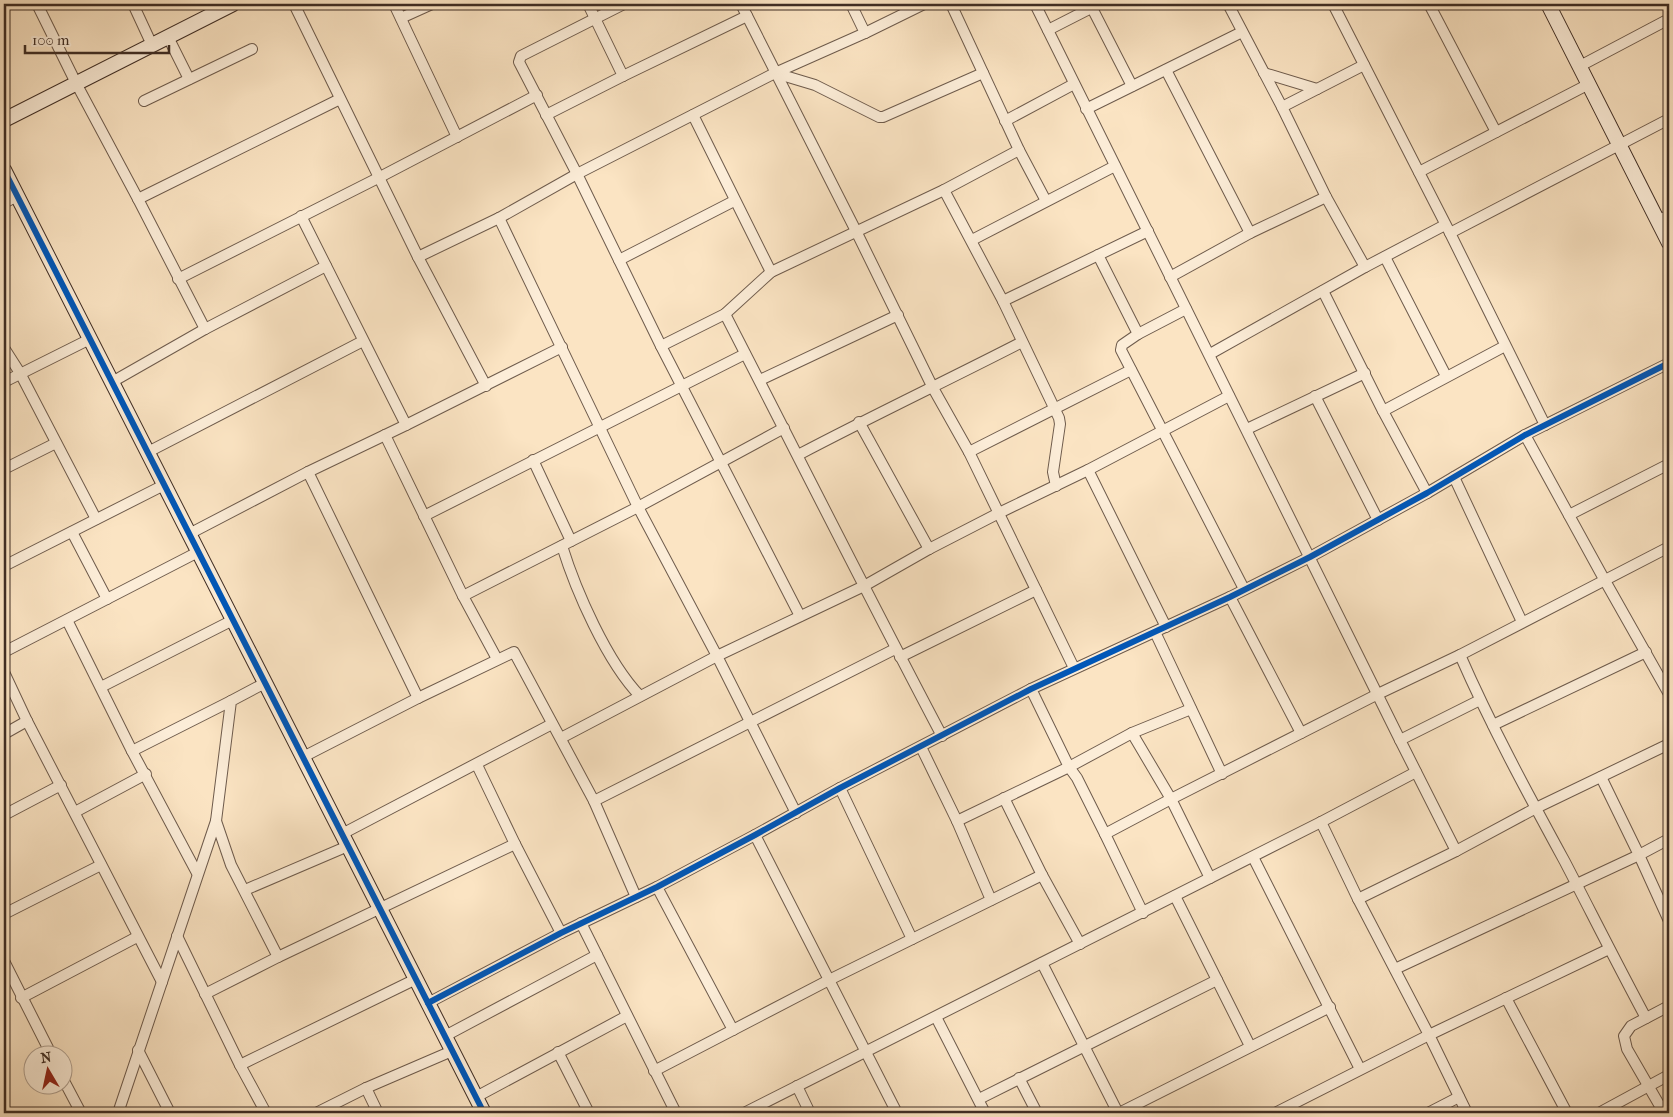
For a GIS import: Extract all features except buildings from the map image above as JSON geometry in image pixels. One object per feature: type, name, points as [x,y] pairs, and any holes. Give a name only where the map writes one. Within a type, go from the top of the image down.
[{"type":"street","points":[[37,4],[204,329]]},
{"type":"street","points":[[132,4],[152,45]]},
{"type":"street","points":[[4,120],[233,4]]},
{"type":"street","points":[[294,4],[418,257],[486,386]]},
{"type":"street","points":[[394,4],[457,137]]},
{"type":"street","points":[[401,18],[432,4]]},
{"type":"street","points":[[588,4],[623,76]]},
{"type":"street","points":[[624,4],[519,59],[661,346],[800,616]]},
{"type":"street","points":[[741,4],[933,388],[969,452],[1074,668]]},
{"type":"street","points":[[851,4],[865,33]]},
{"type":"street","points":[[418,257],[499,218],[577,174],[776,73],[924,4]]},
{"type":"street","points":[[951,4],[1005,122],[1046,201]]},
{"type":"street","points":[[1035,4],[1456,851]]},
{"type":"street","points":[[1228,4],[1282,107],[1326,197],[1365,267]]},
{"type":"street","points":[[1333,4],[1448,229],[1545,426]]},
{"type":"street","points":[[1429,4],[1496,132]]},
{"type":"street","points":[[1548,4],[1620,144],[1664,218],[1669,243]]},
{"type":"street","points":[[1048,30],[1095,6],[1132,86]]},
{"type":"street","points":[[546,115],[747,16]]},
{"type":"street","points":[[1580,66],[1669,19]]},
{"type":"street","points":[[1086,109],[1242,32]]},
{"type":"street","points":[[168,37],[189,79]]},
{"type":"street","points":[[144,101],[252,49]]},
{"type":"street","points":[[1282,107],[1364,65]]},
{"type":"street","points":[[1166,70],[1250,233]]},
{"type":"street","points":[[776,73],[815,85],[876,116],[883,117],[983,73]]},
{"type":"street","points":[[1264,73],[1317,88]]},
{"type":"street","points":[[1005,122],[1074,84]]},
{"type":"street","points":[[1419,172],[1589,84]]},
{"type":"street","points":[[178,279],[537,95]]},
{"type":"street","points":[[138,199],[340,99]]},
{"type":"street","points":[[693,115],[734,201],[771,272]]},
{"type":"street","points":[[1210,354],[1365,267],[1448,229],[1669,119]]},
{"type":"street","points":[[661,346],[724,314],[771,272],[944,190],[1019,150]]},
{"type":"street","points":[[972,240],[1115,166]]},
{"type":"street","points":[[4,170],[484,1113]]},
{"type":"street","points":[[944,190],[1003,301],[1055,410],[1060,424],[1053,472],[1056,486]]},
{"type":"street","points":[[4,203],[17,196]]},
{"type":"street","points":[[1170,277],[1250,233],[1326,197]]},
{"type":"street","points":[[619,260],[734,201]]},
{"type":"street","points":[[301,216],[406,425]]},
{"type":"street","points":[[499,218],[638,507],[718,656],[796,812]]},
{"type":"street","points":[[1003,301],[1148,231]]},
{"type":"street","points":[[1098,255],[1138,334]]},
{"type":"street","points":[[1385,258],[1446,376]]},
{"type":"street","points":[[112,382],[204,329],[326,266]]},
{"type":"street","points":[[1323,291],[1383,411],[1427,493]]},
{"type":"street","points":[[1186,309],[1138,334],[1122,345],[1122,350],[1244,589]]},
{"type":"street","points":[[724,314],[760,380],[942,736]]},
{"type":"street","points":[[760,380],[898,315]]},
{"type":"street","points":[[4,382],[90,339]]},
{"type":"street","points":[[148,452],[363,341]]},
{"type":"street","points":[[798,455],[860,422],[933,388],[1022,342]]},
{"type":"street","points":[[1383,411],[1505,346]]},
{"type":"street","points":[[189,534],[308,472],[562,347]]},
{"type":"street","points":[[4,348],[20,373],[96,519]]},
{"type":"street","points":[[424,516],[746,354]]},
{"type":"street","points":[[428,1003],[561,932],[657,887],[840,788],[1031,689],[1230,597],[1310,557],[1427,493],[1525,435],[1669,362]]},
{"type":"street","points":[[969,452],[1131,370]]},
{"type":"street","points":[[1247,429],[1365,373]]},
{"type":"street","points":[[561,738],[718,656],[864,586],[929,549],[1088,470],[1229,396]]},
{"type":"street","points":[[1316,396],[1378,520]]},
{"type":"street","points":[[860,422],[929,549]]},
{"type":"street","points":[[463,596],[638,507],[784,428]]},
{"type":"street","points":[[385,435],[463,596],[498,659]]},
{"type":"street","points":[[1525,435],[1669,694]]},
{"type":"street","points":[[4,469],[56,443]]},
{"type":"street","points":[[533,460],[566,544],[572,576],[617,666],[627,682],[640,696]]},
{"type":"street","points":[[1569,515],[1669,464]]},
{"type":"street","points":[[1088,470],[1166,627]]},
{"type":"street","points":[[308,472],[418,698]]},
{"type":"street","points":[[1454,477],[1522,622]]},
{"type":"street","points":[[4,566],[164,485]]},
{"type":"street","points":[[72,532],[107,599]]},
{"type":"street","points":[[1106,834],[1171,799],[1378,694],[1460,655],[1669,547]]},
{"type":"street","points":[[4,652],[198,552]]},
{"type":"street","points":[[594,801],[751,722],[1036,590]]},
{"type":"street","points":[[1230,597],[1301,733]]},
{"type":"street","points":[[67,620],[102,687],[132,751],[146,774],[197,873]]},
{"type":"street","points":[[102,687],[233,620]]},
{"type":"street","points":[[1156,632],[1222,774]]},
{"type":"street","points":[[303,757],[418,698],[512,652],[515,653],[594,801],[636,897]]},
{"type":"street","points":[[1492,725],[1646,652]]},
{"type":"street","points":[[1460,655],[1492,725],[1608,949],[1646,1018]]},
{"type":"street","points":[[4,672],[137,937],[162,982]]},
{"type":"street","points":[[132,751],[265,683]]},
{"type":"street","points":[[1031,689],[1069,767],[1077,778],[1106,834],[1143,912]]},
{"type":"street","points":[[1400,740],[1480,700]]},
{"type":"street","points":[[118,1113],[216,821],[231,701]]},
{"type":"street","points":[[957,820],[1069,767],[1132,733],[1191,709]]},
{"type":"street","points":[[4,734],[27,721]]},
{"type":"street","points":[[342,834],[477,765],[552,724]]},
{"type":"street","points":[[1132,733],[1171,799],[1210,878]]},
{"type":"street","points":[[920,747],[957,820],[990,900]]},
{"type":"street","points":[[1358,899],[1456,851],[1536,808],[1668,747]]},
{"type":"street","points":[[477,765],[515,844],[561,932]]},
{"type":"street","points":[[744,1113],[1322,822],[1416,772]]},
{"type":"street","points":[[75,812],[146,774]]},
{"type":"street","points":[[1601,777],[1669,921]]},
{"type":"street","points":[[4,815],[61,785]]},
{"type":"street","points":[[840,788],[912,938]]},
{"type":"street","points":[[1004,798],[1042,875],[1080,944]]},
{"type":"street","points":[[216,821],[231,865],[278,957]]},
{"type":"street","points":[[1322,822],[1358,899],[1429,1035],[1467,1113]]},
{"type":"street","points":[[755,835],[897,1113]]},
{"type":"street","points":[[1395,969],[1639,855],[1669,839]]},
{"type":"street","points":[[205,994],[278,957],[515,844]]},
{"type":"street","points":[[245,890],[348,846]]},
{"type":"street","points":[[1253,857],[1360,1069]]},
{"type":"street","points":[[4,914],[101,865]]},
{"type":"street","points":[[654,1071],[912,938],[1042,875]]},
{"type":"street","points":[[657,887],[733,1030]]},
{"type":"street","points":[[1175,896],[1250,1046]]},
{"type":"street","points":[[581,924],[676,1113]]},
{"type":"street","points":[[177,936],[240,1065],[266,1113]]},
{"type":"street","points":[[21,998],[137,937]]},
{"type":"street","points":[[1276,1113],[1360,1069],[1608,949]]},
{"type":"street","points":[[445,1036],[597,955]]},
{"type":"street","points":[[4,961],[45,1044]]},
{"type":"street","points":[[1042,963],[1119,1113],[1330,1007]]},
{"type":"street","points":[[240,1065],[416,980]]},
{"type":"street","points":[[979,1099],[1217,980]]},
{"type":"street","points":[[1506,998],[1567,1113]]},
{"type":"street","points":[[1664,1113],[1624,1041],[1626,1031],[1631,1026],[1669,1006]]},
{"type":"street","points":[[476,1097],[627,1016]]},
{"type":"street","points":[[936,1017],[986,1113]]},
{"type":"street","points":[[138,1050],[170,1113]]},
{"type":"street","points":[[316,1113],[366,1088],[452,1051]]},
{"type":"street","points":[[558,1052],[588,1113]]},
{"type":"street","points":[[1599,1113],[1669,1075]]},
{"type":"street","points":[[1019,1078],[1037,1113]]},
{"type":"street","points":[[797,1086],[810,1113]]},
{"type":"street","points":[[366,1088],[378,1113]]},
{"type":"street","points":[[71,1094],[81,1113]]},
{"type":"street","points":[[1428,1113],[1459,1098]]},
{"type":"street","points":[[1297,1103],[1302,1113]]},
{"type":"cycle path","points":[[4,170],[484,1113]]},
{"type":"cycle path","points":[[428,1003],[561,933],[657,887],[840,788],[1031,689],[1230,597],[1310,557],[1427,493],[1525,435],[1669,363]]}]
